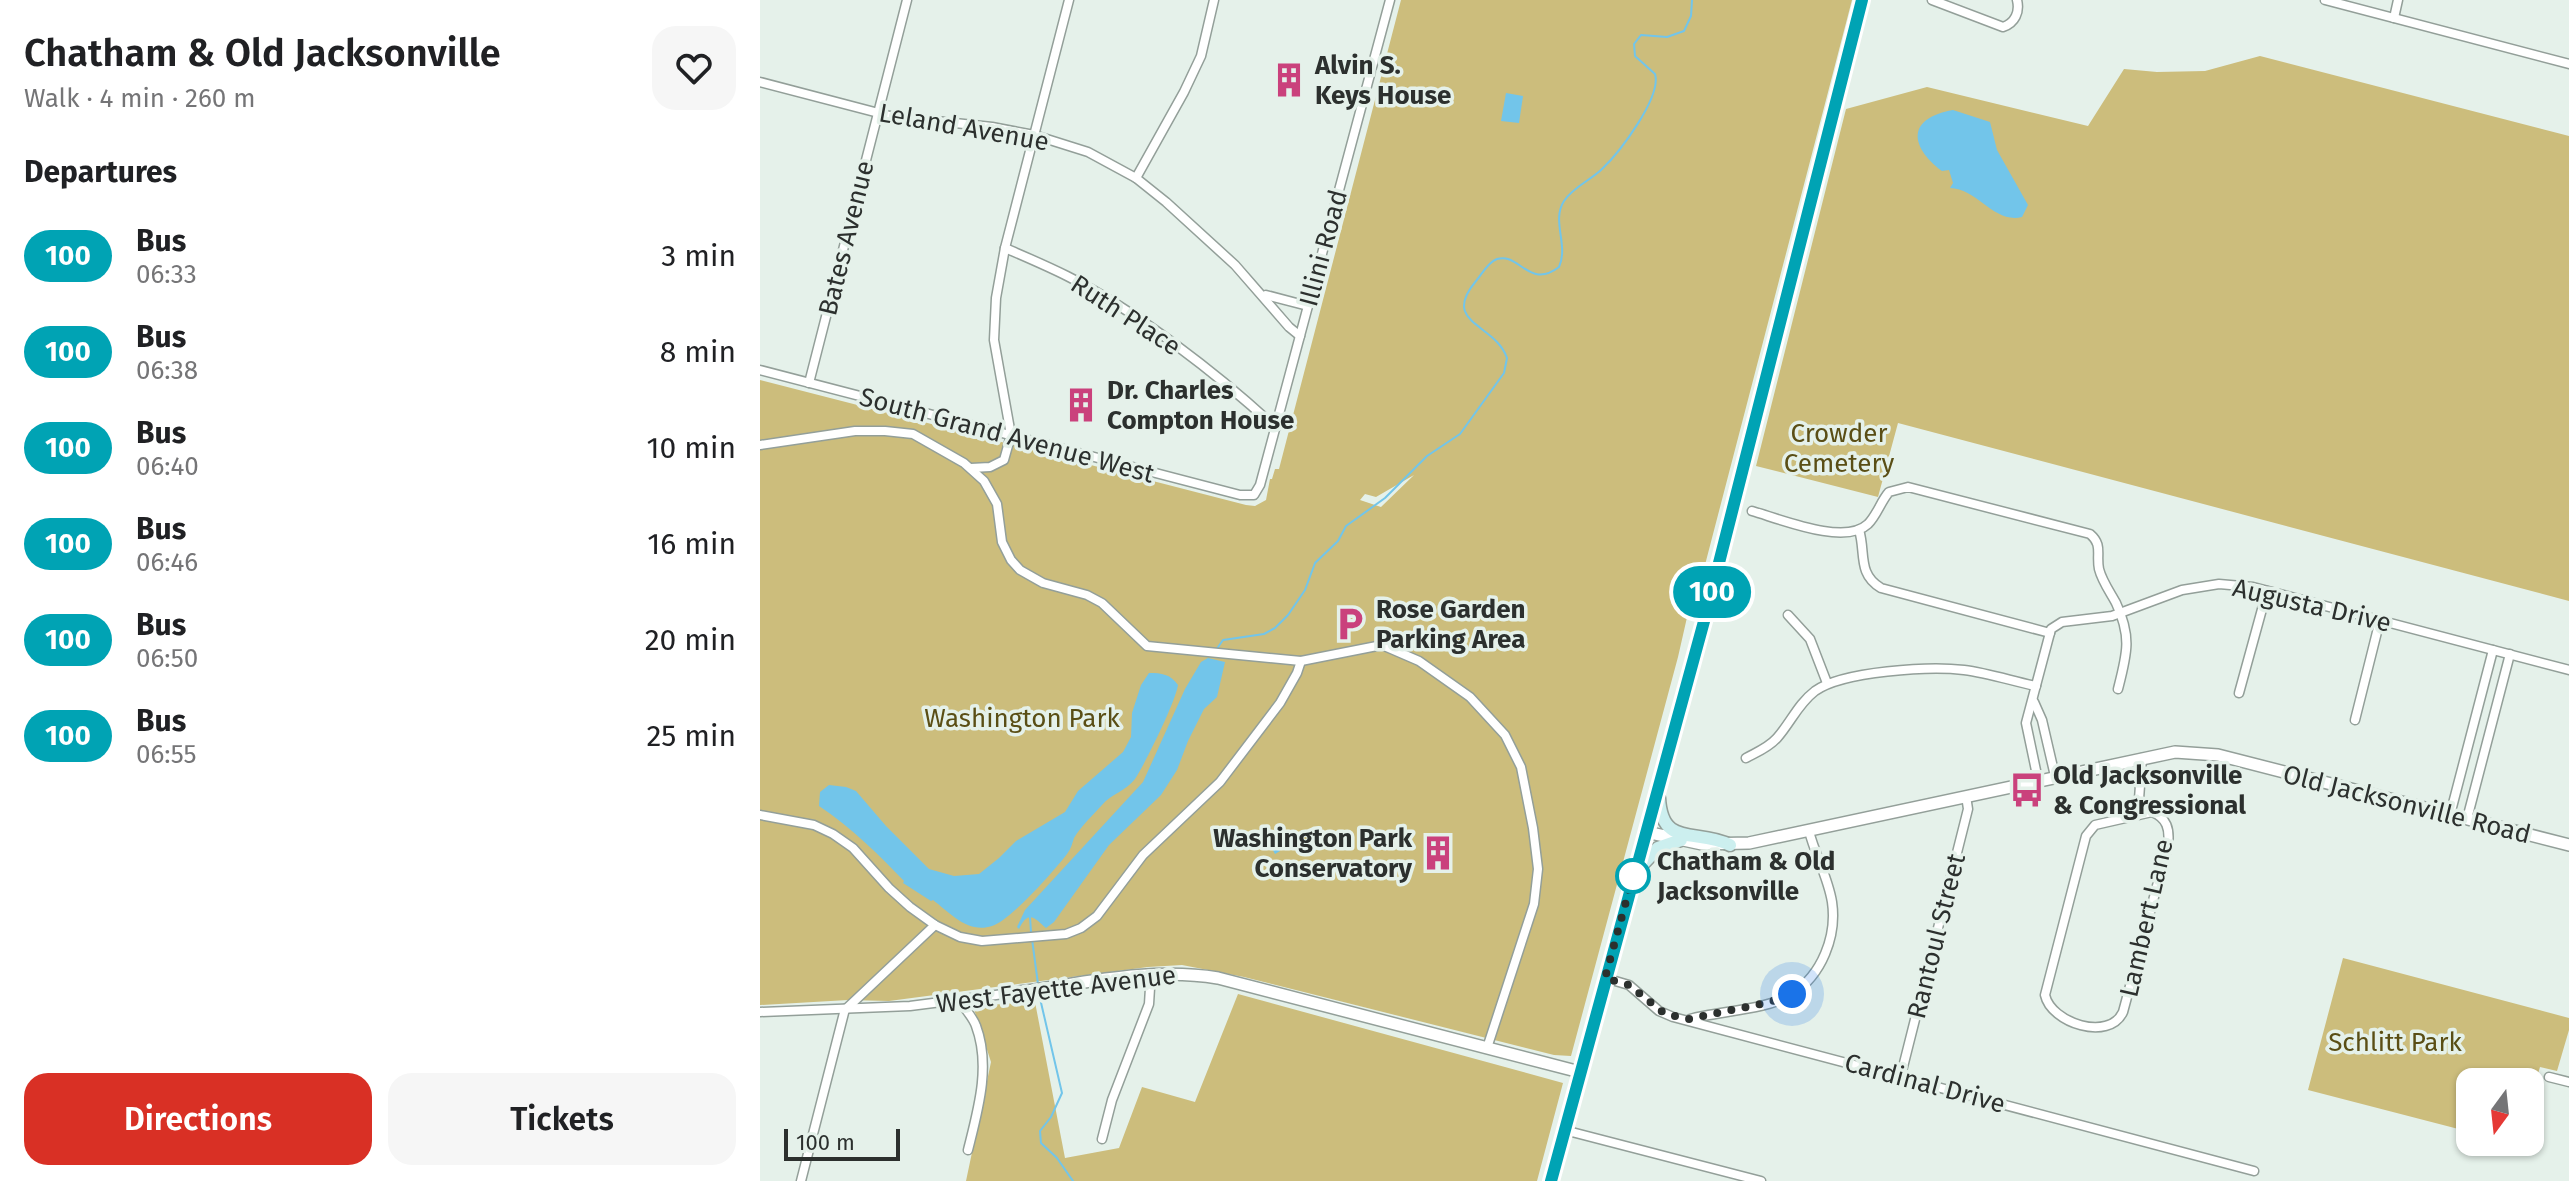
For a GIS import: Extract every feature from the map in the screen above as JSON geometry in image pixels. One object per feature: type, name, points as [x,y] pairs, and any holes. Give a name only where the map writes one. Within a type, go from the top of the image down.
[{"type":"main road","points":[[1551,1181],[1706,614],[1862,0]]},
{"type":"main road","points":[[1658,787],[1659,810],[1667,828],[1730,845]]},
{"type":"main road","points":[[1634,875],[1653,852],[1681,840]]},
{"type":"street","name":"Bates Avenue","points":[[809,383],[907,0]]},
{"type":"street","points":[[971,468],[990,467],[1004,460],[1011,435],[994,340],[996,298],[1005,248],[1069,0]]},
{"type":"street","points":[[1136,178],[1201,56],[1214,0]]},
{"type":"street","name":"Illini Road","points":[[1254,495],[1260,485],[1390,0]]},
{"type":"street","points":[[1932,0],[2003,27],[2014,20],[2019,8],[2017,0]]},
{"type":"street","points":[[2325,0],[2569,64]]},
{"type":"street","points":[[2394,18],[2398,0]]},
{"type":"street","name":"Leland Avenue","points":[[760,82],[877,113],[910,120],[992,127],[1034,135],[1088,152],[1136,178],[1192,224],[1300,336]]},
{"type":"street","name":"Ruth Place","points":[[1005,248],[1068,276],[1122,309],[1193,360],[1275,427]]},
{"type":"street","points":[[1262,294],[1308,306]]},
{"type":"street","name":"South Grand Avenue West","points":[[760,370],[1240,495],[1254,495]]},
{"type":"street","points":[[760,445],[855,431],[904,432],[928,440],[971,468],[984,481],[994,496],[1002,542],[1020,570],[1043,583],[1087,595],[1102,603],[1147,646],[1301,661],[1368,647],[1392,647],[1440,674],[1470,697],[1505,735],[1517,757],[1533,828],[1538,887],[1487,1048]]},
{"type":"street","points":[[1752,511],[1832,532],[1859,530],[1871,522],[1889,492],[1908,487],[2090,534],[2098,543],[2099,570],[2120,613],[2127,638],[2128,651],[2118,689]]},
{"type":"street","points":[[1859,530],[1864,543],[1864,570],[1881,588],[2050,633],[2026,723],[2038,780]]},
{"type":"street","name":"Augusta Drive","points":[[2050,633],[2056,625],[2120,613],[2169,593],[2200,586],[2237,585],[2569,670]]},
{"type":"street","points":[[2239,693],[2267,591]]},
{"type":"street","points":[[1788,615],[1810,639],[1827,683]]},
{"type":"street","points":[[2355,720],[2380,620]]},
{"type":"street","points":[[2450,815],[2493,650]]},
{"type":"street","points":[[2467,819],[2510,654]]},
{"type":"street","points":[[760,815],[814,825],[833,834],[853,848],[896,895],[935,925],[960,937],[975,940],[1024,938],[1074,931],[1097,916],[1143,855],[1233,767],[1285,696],[1301,661]]},
{"type":"street","points":[[1746,758],[1776,739],[1804,700],[1827,683],[1902,671],[1948,669],[1978,672],[2036,686]]},
{"type":"street","points":[[2034,702],[2042,720],[2055,776]]},
{"type":"street","points":[[2471,733],[2488,738]]},
{"type":"street","name":"Old Jacksonville Road","points":[[1646,832],[1681,840],[1730,845],[1809,831],[2175,752],[2218,755],[2569,845]]},
{"type":"street","name":"Lambert Lane","points":[[2138,813],[2142,758]]},
{"type":"street","name":"Rantoul Street","points":[[1901,1075],[1968,809],[1966,796]]},
{"type":"street","name":"Lambert Lane","points":[[2138,813],[2161,815],[2166,822],[2169,838],[2123,1012],[2120,1019],[2108,1025],[2095,1027],[2070,1021],[2053,1011],[2045,995],[2086,836],[2095,825],[2138,813]]},
{"type":"street","points":[[1689,1019],[1770,1002],[1792,994],[1824,958],[1829,942],[1832,903],[1827,878],[1809,831]]},
{"type":"street","points":[[801,1181],[845,1009],[935,925]]},
{"type":"street","name":"West Fayette Avenue","points":[[760,1012],[959,1000],[1147,975],[1189,974],[1218,978],[1580,1072]]},
{"type":"street","points":[[1102,1139],[1112,1100],[1149,1004],[1147,975]]},
{"type":"street","name":"Cardinal Drive","points":[[1605,978],[1629,985],[1665,1014],[2254,1171]]},
{"type":"street","points":[[959,1000],[976,1024],[984,1060],[977,1114],[968,1150]]},
{"type":"street","points":[[2549,1077],[2569,1082]]},
{"type":"street","points":[[1564,1130],[1761,1181]]},
{"type":"green space","name":"Washington Park","points":[[1401,0],[1852,0],[1693,611],[1682,609],[1688,613],[1678,657],[1571,1056],[1554,1055],[1244,977],[1182,965],[889,1001],[760,1005],[760,380],[1246,505],[1255,506],[1266,500],[1270,479],[1275,469],[1279,469]],"holes":[[[1414,475],[1381,507],[1360,500],[1365,494],[1376,497]]]},
{"type":"green space","name":"Crowder Cemetery","points":[[2260,56],[2569,136],[2569,601],[1898,423],[1878,497],[1756,466],[1846,109],[1927,87],[2088,126],[2124,69],[2205,71]]},
{"type":"green space","name":"Schlitt Park","points":[[2343,958],[2569,1018],[2569,1030],[2557,1071],[2540,1067],[2456,1068],[2456,1128],[2308,1090]]},
{"type":"green space","points":[[1238,994],[1563,1083],[1537,1181],[966,1181],[991,1062],[973,1006],[1035,1002],[1065,1158],[1119,1148],[1142,1087],[1195,1102]]},
{"type":"water","points":[[1506,93],[1523,96],[1519,123],[1501,121]]},
{"type":"water","points":[[1953,110],[1990,122],[1997,150],[2028,205],[2022,217],[2003,216],[1969,194],[1950,188],[1953,183],[1949,170],[1942,171],[1923,152],[1918,134],[1921,126],[1927,119]]},
{"type":"water","points":[[1208,658],[1225,662],[1217,697],[1204,709],[1177,770],[1161,795],[1109,845],[1054,922],[1046,928],[1029,917],[1019,929],[1017,927],[1025,910],[1143,782],[1185,689],[1201,662]]},
{"type":"water","points":[[1149,673],[1165,675],[1178,685],[1160,732],[1135,779],[1106,801],[1087,821],[1067,854],[1031,894],[1010,915],[992,926],[967,925],[903,883],[864,842],[819,806],[820,792],[829,785],[856,791],[929,869],[954,876],[979,874],[1016,841],[1065,812],[1078,791],[1123,752],[1131,737],[1132,713],[1141,685]]},
{"type":"water","points":[[1286,830],[1293,845],[1288,848],[1283,839],[1277,838],[1280,851],[1275,854],[1267,839]]},
{"type":"waterway","points":[[1216,650],[1223,640],[1264,634],[1275,628],[1305,590],[1315,563],[1338,541],[1346,526],[1385,498],[1427,456],[1460,434],[1504,373],[1507,358],[1501,346],[1467,315],[1464,306],[1467,295],[1485,268],[1497,259],[1505,258],[1532,273],[1549,273],[1559,267],[1562,259],[1559,217],[1564,201],[1618,151],[1638,124],[1652,96],[1655,74],[1635,56],[1634,44],[1641,35],[1667,37],[1684,31],[1691,16],[1692,0]]},
{"type":"waterway","points":[[1030,917],[1031,932]]},
{"type":"waterway","points":[[1032,939],[1038,984]]},
{"type":"waterway","points":[[1039,994],[1062,1093],[1051,1117],[1040,1131],[1041,1143],[1057,1158],[1073,1181]]},
{"type":"bus line","name":"100","points":[[1551,1181],[1706,614],[1862,0]]},
{"type":"place","name":"Alvin S. Keys House","points":[[1289,80]]},
{"type":"place","name":"Dr. Charles Compton House","points":[[1081,405]]},
{"type":"place","name":"Rose Garden Parking Area","points":[[1350,624]]},
{"type":"place","name":"Old Jacksonville & Congressional","points":[[2027,790]]},
{"type":"place","name":"Washington Park Conservatory","points":[[1438,853]]},
{"type":"place","name":"Chatham & Old Jacksonville","points":[[1633,876]]},
{"type":"route","points":[[1633,876],[1605,978],[1629,985],[1665,1014],[1689,1019],[1770,1002],[1792,994]]}]
